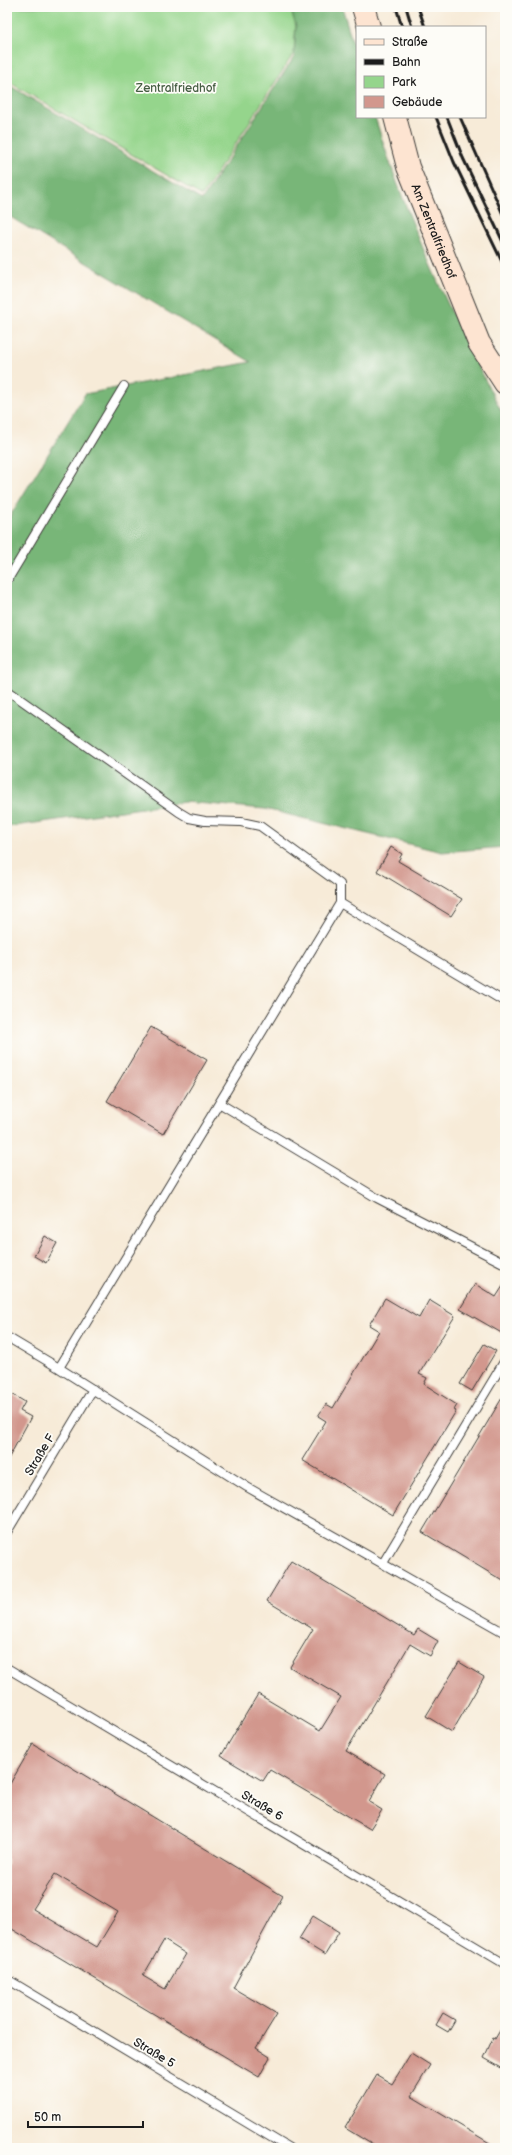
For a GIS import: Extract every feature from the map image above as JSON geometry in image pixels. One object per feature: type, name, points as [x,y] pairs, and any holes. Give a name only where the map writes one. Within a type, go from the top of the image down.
[{"type":"street","points":[[363,7],[369,26]]},
{"type":"street","name":"Am Zentralfriedhof","points":[[395,118],[408,167],[479,344],[505,383]]},
{"type":"lane","points":[[7,581],[124,386]]},
{"type":"lane","points":[[7,690],[154,796],[184,815],[205,821],[241,822],[260,826],[340,884],[340,903],[59,1368]]},
{"type":"lane","points":[[340,903],[505,1002]]},
{"type":"lane","points":[[219,1103],[377,1198],[505,1264]]},
{"type":"lane","points":[[7,1337],[93,1389],[247,1487],[505,1633]]},
{"type":"lane","points":[[383,1563],[505,1360]]},
{"type":"lane","name":"Straße F","points":[[7,1532],[93,1389]]},
{"type":"lane","name":"Straße 6","points":[[7,1668],[505,1964]]},
{"type":"lane","name":"Straße 5","points":[[7,1979],[289,2148]]},
{"type":"green space","name":"Zentralfriedhof","points":[[7,7],[291,7],[296,22],[294,53],[202,196],[7,81]]},
{"type":"green space","points":[[290,7],[342,7],[356,54],[356,118],[375,118],[402,195],[433,271],[486,382],[505,418],[505,847],[442,852],[265,809],[185,802],[7,827],[7,521],[85,394],[251,362],[7,215],[7,84],[202,200],[294,57],[296,26]]},
{"type":"building","points":[[391,847],[402,854],[398,861],[462,899],[451,916],[377,871]]},
{"type":"building","points":[[151,1027],[207,1060],[163,1134],[107,1101]]},
{"type":"building","points":[[45,1236],[57,1243],[46,1263],[34,1256]]},
{"type":"building","points":[[505,1283],[505,1335],[460,1309],[475,1284],[496,1297]]},
{"type":"building","points":[[385,1298],[419,1318],[429,1300],[455,1316],[419,1374],[427,1378],[424,1384],[457,1405],[454,1410],[456,1411],[393,1515],[302,1460],[326,1421],[318,1416],[326,1404],[333,1408],[379,1331],[369,1325]]},
{"type":"building","points":[[484,1344],[496,1351],[472,1391],[460,1384]]},
{"type":"building","points":[[7,1391],[25,1402],[20,1411],[31,1417],[7,1461]]},
{"type":"building","points":[[505,1393],[505,1582],[422,1532]]},
{"type":"building","points":[[291,1561],[414,1635],[418,1629],[438,1641],[430,1656],[410,1644],[346,1751],[385,1774],[369,1802],[382,1810],[370,1829],[270,1770],[263,1781],[221,1756],[258,1694],[320,1731],[341,1697],[290,1667],[313,1629],[267,1601]]},
{"type":"building","points":[[459,1662],[484,1677],[452,1732],[426,1716]]},
{"type":"building","points":[[33,1744],[283,1896],[233,1988],[277,2014],[256,2048],[270,2057],[259,2077],[7,1926],[7,1789]],"holes":[[[55,1874],[118,1912],[97,1947],[33,1909]],[[164,1940],[186,1954],[165,1989],[143,1976]]]},
{"type":"building","points":[[313,1916],[339,1932],[325,1955],[299,1939]]},
{"type":"building","points":[[443,2013],[455,2020],[448,2032],[436,2025]]},
{"type":"building","points":[[505,2022],[505,2070],[484,2058],[493,2038],[495,2039]]},
{"type":"building","points":[[411,2053],[430,2065],[411,2096],[498,2148],[378,2148],[345,2128],[377,2075],[392,2084]]},
{"type":"railway","points":[[396,7],[402,26]]},
{"type":"railway","points":[[406,7],[412,26]]},
{"type":"railway","points":[[418,7],[425,26]]},
{"type":"railway","points":[[436,118],[454,162],[505,268]]},
{"type":"railway","points":[[447,118],[463,158],[505,246]]},
{"type":"railway","points":[[460,118],[505,219]]}]
